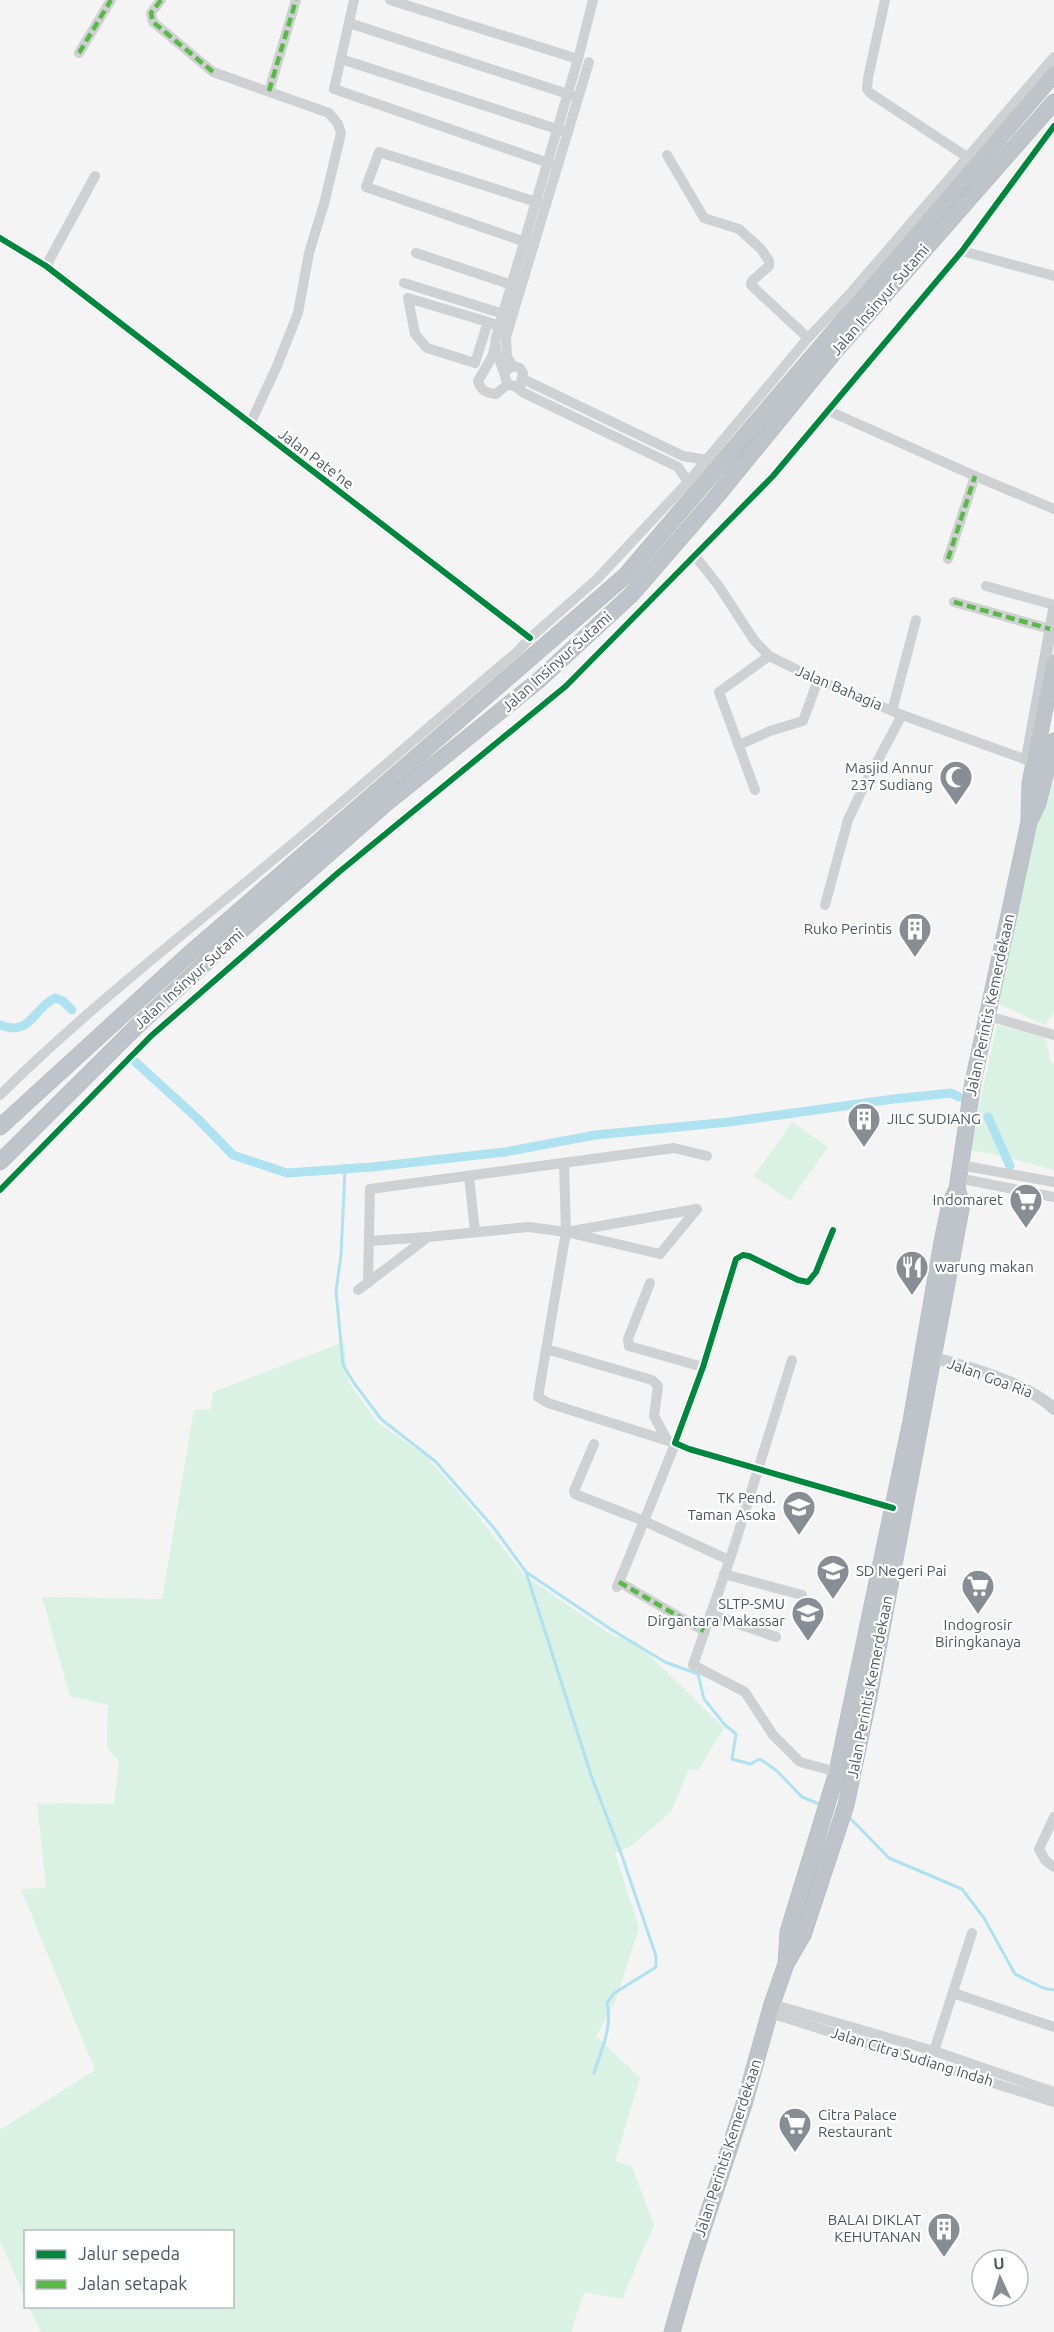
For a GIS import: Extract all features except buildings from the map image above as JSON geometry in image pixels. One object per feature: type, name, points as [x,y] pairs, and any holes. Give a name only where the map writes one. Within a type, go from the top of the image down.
[{"type":"highway","name":"Jalan Insinyur Sutami","points":[[0,1127],[187,956],[625,576],[1054,74]]},
{"type":"highway","name":"Jalan Insinyur Sutami","points":[[0,1162],[136,1027],[229,941],[383,806],[539,680],[632,594],[716,497],[832,355],[1054,102]]},
{"type":"highway","name":"Jalan Perintis Kemerdekaan","points":[[672,2332],[693,2259],[745,2101],[771,2009],[786,1964],[803,1935],[846,1805],[928,1357],[942,1242],[958,1177],[973,1082],[1029,822],[1054,663]]},
{"type":"highway","name":"Jalan Perintis Kemerdekaan","points":[[1036,784],[1054,741]]},
{"type":"highway","name":"Jalan Perintis Kemerdekaan","points":[[786,1964],[788,1932],[837,1772],[893,1508],[928,1357]]},
{"type":"main road","name":"Jalan Perintis Kemerdekaan","points":[[1054,610],[1026,772],[1036,784],[1052,773],[1054,765]]},
{"type":"main road","name":"Jalan Goa Ria","points":[[928,1357],[1020,1386],[1039,1396],[1054,1408]]},
{"type":"street","points":[[79,53],[111,0]]},
{"type":"street","points":[[161,0],[151,13],[153,22],[213,72],[329,113],[338,124],[341,136],[309,253],[298,313],[250,424]]},
{"type":"street","points":[[269,91],[296,0]]},
{"type":"street","points":[[354,0],[334,89],[552,164]]},
{"type":"street","points":[[390,0],[583,60]]},
{"type":"street","points":[[593,0],[583,60],[507,315],[505,347],[508,369],[504,380],[516,383],[683,456],[707,460]]},
{"type":"street","points":[[885,0],[867,89],[967,157]]},
{"type":"street","points":[[349,24],[573,95]]},
{"type":"street","points":[[0,1095],[59,1038],[150,959],[249,880],[416,740],[597,579],[688,482],[808,338],[848,296],[1054,57]]},
{"type":"street","points":[[340,59],[562,131]]},
{"type":"street","points":[[0,1190],[151,1036],[339,872],[566,686],[695,556],[773,476],[829,411],[962,251],[1054,126]]},
{"type":"street","points":[[529,243],[366,187],[378,152],[541,204]]},
{"type":"street","points":[[667,155],[704,218],[739,230],[765,254],[769,266],[751,285],[808,338]]},
{"type":"street","points":[[46,266],[95,176]]},
{"type":"street","name":"Jalan Pate'ne","points":[[0,238],[46,266],[530,638]]},
{"type":"street","points":[[962,251],[1054,276]]},
{"type":"street","points":[[416,253],[516,286]]},
{"type":"street","points":[[404,283],[507,315]]},
{"type":"street","points":[[494,324],[408,298],[415,334],[427,348],[475,363],[494,324],[507,315]]},
{"type":"street","points":[[494,324],[495,346],[492,357],[478,381],[480,388],[488,393],[496,394],[516,383],[524,373],[520,368],[508,369]]},
{"type":"street","points":[[495,346],[508,369]]},
{"type":"street","points":[[516,383],[524,393],[678,467],[688,482]]},
{"type":"street","points":[[829,411],[1054,509]]},
{"type":"street","points":[[678,467],[682,465],[683,456]]},
{"type":"street","points":[[948,559],[975,476]]},
{"type":"street","name":"Jalan Bahagia","points":[[695,556],[718,585],[762,650],[769,656],[818,680],[897,713],[1027,760]]},
{"type":"street","points":[[986,586],[1054,605]]},
{"type":"street","points":[[954,602],[1050,629]]},
{"type":"street","points":[[825,905],[849,820],[897,713],[916,620]]},
{"type":"street","points":[[755,790],[720,696],[720,690],[769,656]]},
{"type":"street","points":[[739,745],[770,731],[803,721],[818,680]]},
{"type":"street","points":[[988,1016],[1054,1035]]},
{"type":"street","points":[[368,1283],[370,1189],[674,1148],[707,1156]]},
{"type":"street","points":[[564,1163],[566,1232],[538,1392],[542,1401],[757,1470],[893,1508]]},
{"type":"street","points":[[469,1176],[475,1233]]},
{"type":"street","points":[[958,1177],[1054,1182]]},
{"type":"street","points":[[958,1177],[1054,1197]]},
{"type":"street","points":[[369,1241],[428,1238],[529,1227],[566,1232],[660,1254],[697,1209],[566,1232]]},
{"type":"street","points":[[704,1631],[618,1584],[703,1367],[736,1259],[743,1255],[749,1256],[798,1280],[808,1282],[816,1272],[833,1230]]},
{"type":"street","points":[[358,1290],[428,1238]]},
{"type":"street","points":[[650,1283],[628,1339],[629,1346],[703,1367]]},
{"type":"street","points":[[546,1349],[652,1380],[658,1386],[654,1416],[657,1425],[672,1442]]},
{"type":"street","points":[[792,1360],[729,1560],[694,1662],[695,1667],[745,1692],[773,1735],[800,1762],[837,1772]]},
{"type":"street","points":[[594,1444],[574,1491],[575,1494],[644,1521],[729,1560]]},
{"type":"street","points":[[723,1574],[802,1595]]},
{"type":"street","points":[[710,1614],[776,1637]]},
{"type":"street","points":[[1053,1824],[1043,1837],[1039,1850],[1045,1860],[1054,1867]]},
{"type":"street","points":[[934,2051],[972,1933]]},
{"type":"street","points":[[953,1993],[1054,2027]]},
{"type":"street","name":"Jalan Citra Sudiang Indah","points":[[771,2009],[934,2051],[1054,2102]]},
{"type":"street","name":"Jalan Citra Sudiang Indah","points":[[771,2009],[986,2074],[1054,2092]]},
{"type":"green space","points":[[1046,784],[1054,785],[1054,1012],[1045,1025],[997,1003]]},
{"type":"green space","points":[[997,1025],[1046,1038],[1050,1061],[1054,1064],[1054,1170],[999,1155],[969,1150]]},
{"type":"green space","points":[[792,1122],[828,1147],[790,1201],[754,1176]]},
{"type":"green space","points":[[344,1342],[348,1381],[377,1422],[426,1456],[471,1507],[524,1575],[613,1636],[634,1640],[724,1728],[698,1770],[689,1769],[671,1812],[631,1846],[615,1853],[639,1928],[615,2002],[596,2036],[640,2078],[615,2161],[632,2167],[654,2225],[622,2299],[584,2292],[571,2332],[41,2332],[29,2308],[234,2308],[234,2230],[24,2230],[24,2296],[0,2241],[0,2130],[95,2070],[21,1889],[46,1888],[37,1803],[114,1804],[119,1761],[107,1747],[108,1705],[70,1696],[42,1597],[162,1599],[194,1410],[211,1409],[213,1392]]},
{"type":"waterway","points":[[0,1025],[10,1028],[25,1025],[55,998],[63,1001],[72,1010]]},
{"type":"waterway","points":[[130,1057],[198,1119],[233,1155],[287,1173],[372,1167],[505,1152],[595,1135],[729,1122],[894,1099],[951,1093],[959,1097]]},
{"type":"waterway","points":[[988,1117],[1010,1166]]},
{"type":"waterway","points":[[345,1169],[341,1255],[336,1291],[343,1365],[354,1383],[381,1419],[436,1462],[494,1528],[526,1572],[612,1630],[665,1662],[698,1674],[704,1699],[725,1725],[736,1734],[732,1759],[750,1764],[760,1759],[777,1771],[802,1797],[822,1805]]},
{"type":"waterway","points":[[526,1572],[592,1778],[622,1856],[656,1956],[656,1967],[613,1994],[607,2003],[607,2030],[594,2073]]},
{"type":"waterway","points":[[849,1817],[889,1858],[962,1889],[984,1918],[1015,1974],[1043,1988],[1054,1990]]},
{"type":"marked path","points":[[79,53],[111,0]]},
{"type":"marked path","points":[[161,0],[151,13],[153,22],[213,72]]},
{"type":"marked path","points":[[269,91],[296,0]]},
{"type":"marked path","points":[[948,559],[975,476]]},
{"type":"marked path","points":[[954,602],[1050,629]]},
{"type":"marked path","points":[[619,1582],[704,1631]]},
{"type":"cycle path","points":[[0,1190],[151,1036],[339,872],[566,686],[773,476],[962,251],[1054,126]]},
{"type":"cycle path","points":[[0,238],[46,266],[530,638]]},
{"type":"cycle path","points":[[833,1230],[816,1272],[808,1282],[798,1280],[749,1256],[743,1255],[736,1259],[703,1367],[675,1443],[893,1508]]},
{"type":"place","name":"Masjid Annur 237 Sudiang","points":[[956,806]]},
{"type":"place","name":"Ruko Perintis","points":[[915,958]]},
{"type":"place","name":"JILC SUDIANG","points":[[864,1148]]},
{"type":"place","name":"Indomaret","points":[[1026,1229]]},
{"type":"place","name":"warung makan","points":[[912,1296]]},
{"type":"place","name":"TK Pend. Taman Asoka","points":[[799,1536]]},
{"type":"place","name":"SD Negeri Pai","points":[[833,1600]]},
{"type":"place","name":"Indogrosir Biringkanaya","points":[[978,1615]]},
{"type":"place","name":"SLTP-SMU Dirgantara Makassar","points":[[808,1642]]},
{"type":"place","name":"Citra Palace Restaurant","points":[[795,2153]]},
{"type":"place","name":"BALAI DIKLAT KEHUTANAN","points":[[944,2258]]}]
